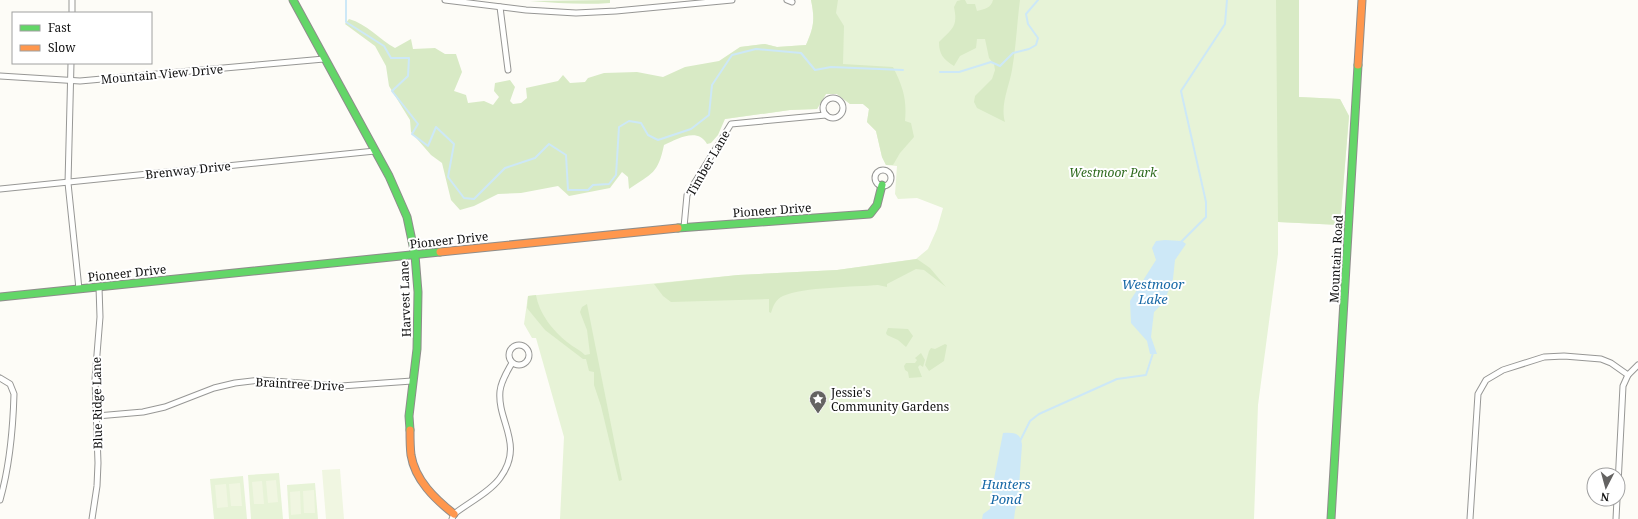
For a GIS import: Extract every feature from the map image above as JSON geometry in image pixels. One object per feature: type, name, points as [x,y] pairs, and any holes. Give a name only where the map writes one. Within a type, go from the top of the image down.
[{"type":"street","points":[[72,0],[72,12]]},
{"type":"street","name":"Harvest Lane","points":[[293,0],[389,176],[403,206],[411,232],[415,255],[418,292],[419,325],[412,381],[409,432],[411,456],[415,469],[425,486],[453,516]]},
{"type":"street","points":[[445,0],[553,12],[597,13],[732,0]]},
{"type":"street","name":"Mountain Road","points":[[1331,519],[1362,0]]},
{"type":"street","points":[[500,7],[508,70]]},
{"type":"street","name":"Mountain View Drive","points":[[0,76],[70,82],[324,59]]},
{"type":"street","points":[[71,64],[68,182],[79,289]]},
{"type":"street","name":"Timber Lane","points":[[684,227],[687,195],[731,124],[826,115]]},
{"type":"street","name":"Brenway Drive","points":[[0,189],[375,151]]},
{"type":"street","name":"Pioneer Drive","points":[[0,297],[684,227],[870,214],[875,210],[882,185]]},
{"type":"street","name":"Blue Ridge Lane","points":[[92,519],[97,478],[97,416],[95,380],[100,317],[99,287]]},
{"type":"street","points":[[1470,519],[1478,394],[1486,380],[1503,370],[1537,359],[1544,357],[1564,356],[1601,359],[1611,363],[1628,375]]},
{"type":"street","points":[[453,516],[495,484],[506,468],[510,454],[510,440],[502,409],[500,390],[504,378],[512,363]]},
{"type":"street","points":[[1619,467],[1623,386],[1628,375],[1638,365]]},
{"type":"street","points":[[0,378],[10,384],[14,394],[10,458],[0,500]]},
{"type":"street","name":"Braintree Drive","points":[[97,416],[143,412],[165,408],[214,388],[235,383],[266,380],[340,386],[412,381]]},
{"type":"street","points":[[1616,519],[1617,507]]},
{"type":"green space","points":[[610,0],[610,3],[590,4],[530,1]]},
{"type":"green space","name":"Westmoor Park","points":[[811,0],[1299,0],[1299,97],[1340,99],[1349,116],[1340,225],[1278,222],[1278,254],[1258,405],[1254,519],[560,519],[564,437],[536,338],[532,338],[524,324],[528,296],[738,275],[837,270],[916,259],[928,249],[937,229],[943,208],[917,198],[898,199],[895,194],[897,166],[886,165],[882,157],[876,131],[867,122],[869,109],[863,104],[850,104],[837,94],[826,94],[817,109],[790,110],[725,119],[740,47],[765,44],[777,47],[806,45],[813,23]]},
{"type":"green space","points":[[811,0],[838,0],[836,13],[844,26],[843,64],[893,67],[904,93],[905,121],[911,123],[914,137],[900,153],[893,165],[886,165],[882,157],[876,131],[867,122],[869,109],[863,104],[850,104],[837,94],[826,94],[817,109],[790,110],[725,119],[718,135],[711,143],[707,144],[703,139],[693,135],[664,145],[662,155],[653,172],[629,189],[628,177],[622,172],[610,188],[569,196],[558,186],[521,193],[498,194],[474,206],[460,210],[451,200],[442,163],[431,155],[411,132],[410,120],[389,86],[386,66],[375,46],[345,24],[349,19],[362,24],[395,48],[411,39],[413,49],[435,48],[445,54],[456,54],[462,72],[454,91],[466,95],[468,103],[484,101],[493,105],[499,97],[494,91],[495,83],[510,80],[515,87],[510,101],[513,104],[521,103],[527,98],[526,88],[558,81],[563,75],[570,83],[585,82],[588,78],[604,73],[637,72],[663,77],[685,67],[719,61],[740,47],[765,44],[777,47],[806,45],[813,23]]},
{"type":"green space","points":[[965,0],[967,4],[975,4],[977,11],[985,9],[992,3],[993,0],[1020,0],[1011,76],[1004,103],[1005,122],[977,108],[974,102],[975,96],[992,79],[995,70],[994,64],[989,58],[985,39],[977,39],[976,48],[960,56],[954,66],[944,58],[941,53],[939,42],[953,27],[955,23],[954,7],[957,1]]},
{"type":"green space","points":[[1276,0],[1299,0],[1299,97],[1340,99],[1349,116],[1340,225],[1278,222]]},
{"type":"green space","points":[[917,259],[930,268],[946,287],[924,270],[916,269],[887,284],[887,287],[878,285],[843,287],[792,293],[778,299],[771,313],[769,312],[769,299],[671,302],[663,296],[654,284],[738,275],[837,270]]},
{"type":"green space","points":[[536,295],[540,308],[547,321],[567,342],[585,355],[590,354],[587,330],[580,312],[582,307],[587,304],[622,480],[619,481],[601,406],[594,385],[594,372],[589,371],[586,359],[583,359],[545,330],[527,308],[528,296]]},
{"type":"green space","points":[[888,328],[908,329],[913,336],[906,347],[898,340],[887,335],[886,333]]},
{"type":"green space","points":[[945,344],[947,345],[944,361],[929,371],[925,365],[929,351],[931,348],[935,349]]},
{"type":"green space","points":[[921,353],[925,360],[923,367],[920,365],[918,367],[922,377],[909,378],[908,372],[905,370],[904,366],[906,363],[915,363],[917,360],[915,358]]},
{"type":"green space","points":[[340,469],[344,519],[326,519],[322,470]]},
{"type":"green space","points":[[279,473],[283,519],[251,519],[248,475]]},
{"type":"green space","points":[[243,476],[247,519],[214,519],[210,479]]},
{"type":"green space","points":[[276,480],[278,502],[268,503],[266,481]]},
{"type":"green space","points":[[262,481],[264,504],[254,504],[252,482]]},
{"type":"green space","points":[[240,483],[242,506],[231,506],[229,484]]},
{"type":"green space","points":[[315,483],[318,519],[289,519],[287,485]]},
{"type":"green space","points":[[226,484],[228,507],[217,508],[215,485]]},
{"type":"green space","points":[[314,490],[315,513],[304,513],[303,491]]},
{"type":"green space","points":[[300,491],[301,514],[291,515],[290,492]]},
{"type":"water","name":"Westmoor Lake","points":[[1156,241],[1182,241],[1186,244],[1175,260],[1173,279],[1164,302],[1154,312],[1151,337],[1157,354],[1150,354],[1147,341],[1131,323],[1130,301],[1156,260],[1152,248]]},
{"type":"water","name":"Hunters Pond","points":[[1003,433],[1016,434],[1020,438],[1022,445],[1018,500],[1014,519],[982,519],[983,514],[990,509],[993,484]]},
{"type":"waterway","points":[[346,0],[346,22],[384,46],[391,58],[409,58],[408,76],[392,91],[418,124],[412,134],[428,146],[436,127],[454,144],[448,177],[464,198],[474,199],[505,168],[535,158],[549,144],[566,155],[568,190],[588,190],[593,185],[609,184],[616,175],[619,127],[629,121],[641,123],[648,135],[658,140],[691,129],[709,115],[712,85],[732,55],[756,49],[801,53],[815,70],[831,67],[903,70]]},
{"type":"waterway","points":[[940,72],[959,72],[991,62],[1000,66],[1013,53],[1029,49],[1036,45],[1038,38],[1028,24],[1026,14],[1038,0]]},
{"type":"waterway","points":[[1181,242],[1206,217],[1206,202],[1181,91],[1225,24],[1227,0]]},
{"type":"waterway","points":[[1020,441],[1030,421],[1039,414],[1117,379],[1146,375],[1153,353]]},
{"type":"traffic: fast","points":[[293,0],[389,176],[407,217],[415,255],[418,292],[417,349],[409,416],[410,430]]},
{"type":"traffic: fast","points":[[1331,519],[1358,65]]},
{"type":"traffic: fast","points":[[678,228],[870,214],[877,205],[882,185]]},
{"type":"traffic: fast","points":[[0,297],[440,252]]},
{"type":"traffic: slow","points":[[1358,65],[1362,0]]},
{"type":"traffic: slow","points":[[440,252],[678,228]]},
{"type":"traffic: slow","points":[[410,430],[411,455],[413,464],[421,481],[433,495],[454,514]]},
{"type":"place","name":"Jessie's Community Gardens","points":[[818,414]]}]
